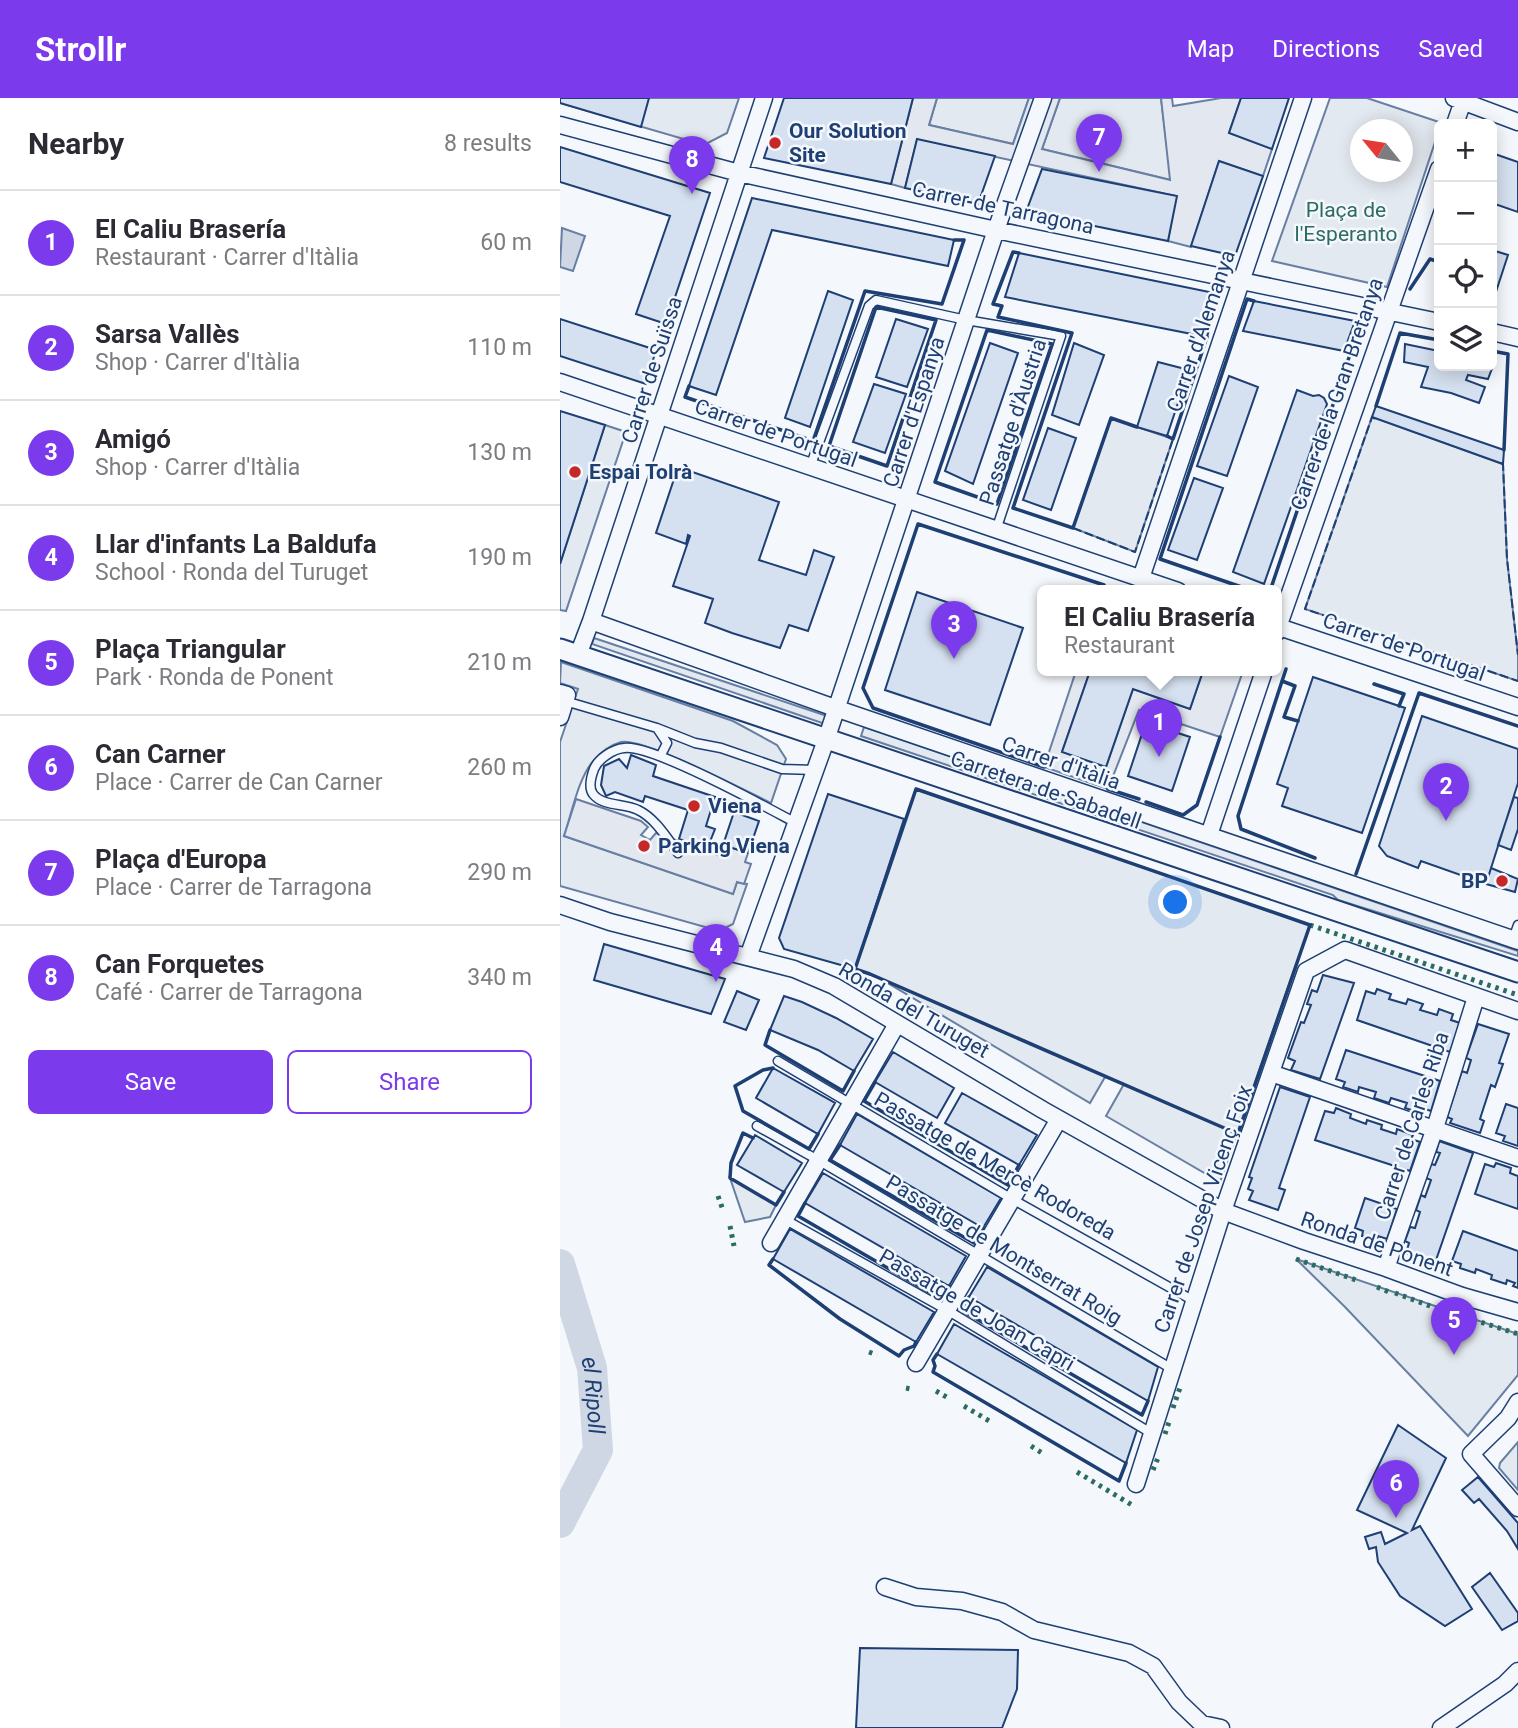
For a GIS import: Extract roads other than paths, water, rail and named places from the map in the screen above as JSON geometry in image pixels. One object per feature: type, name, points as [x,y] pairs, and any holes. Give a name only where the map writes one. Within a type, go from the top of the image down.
[{"type":"street","name":"Carrer de Suïssa","points":[[569,652],[591,621],[764,98]]},
{"type":"street","name":"Carrer d'Espanya","points":[[748,957],[815,770],[1043,98]]},
{"type":"street","name":"Carrer d'Alemanya","points":[[1141,578],[1303,98]]},
{"type":"street","points":[[1456,119],[1459,100],[1518,122]]},
{"type":"street","name":"Carrer de Tarragona","points":[[560,125],[739,173],[996,230],[1434,320]]},
{"type":"street","name":"Carrer de la Gran Bretanya","points":[[1282,615],[1434,182]]},
{"type":"street","points":[[1497,333],[1518,338]]},
{"type":"street","name":"Carrer de Portugal","points":[[560,382],[1161,585]]},
{"type":"street","name":"Carrer d'Itàlia","points":[[591,621],[835,708],[1209,835],[1516,935]]},
{"type":"street","name":"Carrer de Portugal","points":[[1282,631],[1518,707]]},
{"type":"street","name":"Carretera de Sabadell","points":[[569,652],[1518,972]]},
{"type":"street","points":[[1209,835],[1262,676]]},
{"type":"street","points":[[560,717],[564,696]]},
{"type":"street","name":"Ronda del Turuget","points":[[560,905],[610,922],[794,969],[824,982],[1223,1211]]},
{"type":"street","name":"Carrer de Josep Vicenç Foix","points":[[1136,1484],[1223,1211],[1306,971],[1345,950],[1476,997]]},
{"type":"street","points":[[1476,997],[1518,1012]]},
{"type":"street","name":"Carrer de Carles Riba","points":[[1386,1268],[1435,1128],[1476,997]]},
{"type":"street","points":[[771,1243],[897,1024]]},
{"type":"street","points":[[1271,1073],[1518,1157]]},
{"type":"street","points":[[916,1363],[1059,1119]]},
{"type":"street","name":"Ronda de Ponent","points":[[1223,1211],[1462,1296],[1518,1312]]},
{"type":"street","points":[[1518,1402],[1508,1418],[1471,1454],[1518,1508]]},
{"type":"street","points":[[885,1587],[916,1597],[962,1601],[1002,1612],[1034,1630],[1124,1650],[1153,1666],[1179,1702],[1202,1724],[1221,1728]]},
{"type":"street","points":[[1441,1728],[1505,1685],[1518,1671]]},
{"type":"lane","points":[[810,467],[869,306],[876,300],[966,320]]},
{"type":"lane","name":"Passatge d'Àustria","points":[[966,320],[1061,336],[996,530]]},
{"type":"lane","points":[[564,696],[695,743],[722,748],[782,769],[815,770]]},
{"type":"lane","points":[[657,729],[667,743],[662,753]]},
{"type":"lane","points":[[678,853],[650,817],[637,809],[603,802],[592,793],[590,783],[595,766],[607,755],[624,748],[662,757],[796,823]]},
{"type":"lane","name":"Passatge de Mercè Rodoreda","points":[[778,1061],[1012,1199],[1194,1301]]},
{"type":"lane","name":"Passatge de Montserrat Roig","points":[[757,1126],[1172,1369]]},
{"type":"lane","name":"Passatge de Joan Capri","points":[[785,1219],[947,1310],[1151,1433]]},
{"type":"waterway","name":"el Ripoll","points":[[560,1264],[592,1368],[598,1450],[560,1523]]},
{"type":"place","name":"Our Solution Site","points":[[775,143]]},
{"type":"place","name":"Plaça d'Europa","points":[[1099,172]]},
{"type":"place","name":"Can Forquetes","points":[[692,194]]},
{"type":"place","name":"Espai Tolrà","points":[[575,472]]},
{"type":"place","name":"Amigó","points":[[954,659]]},
{"type":"place","name":"El Caliu Brasería","points":[[1159,757]]},
{"type":"place","name":"Viena","points":[[694,806]]},
{"type":"place","name":"Sarsa Vallès","points":[[1446,821]]},
{"type":"place","name":"Parking Viena","points":[[644,846]]},
{"type":"place","name":"BP","points":[[1502,881]]},
{"type":"place","name":"Llar d'infants La Baldufa","points":[[716,982]]},
{"type":"place","name":"Plaça Triangular","points":[[1454,1355]]},
{"type":"place","name":"Can Carner","points":[[1396,1518]]},
{"type":"park label","name":"Plaça de l'Esperanto","points":[[1346,222]]}]
